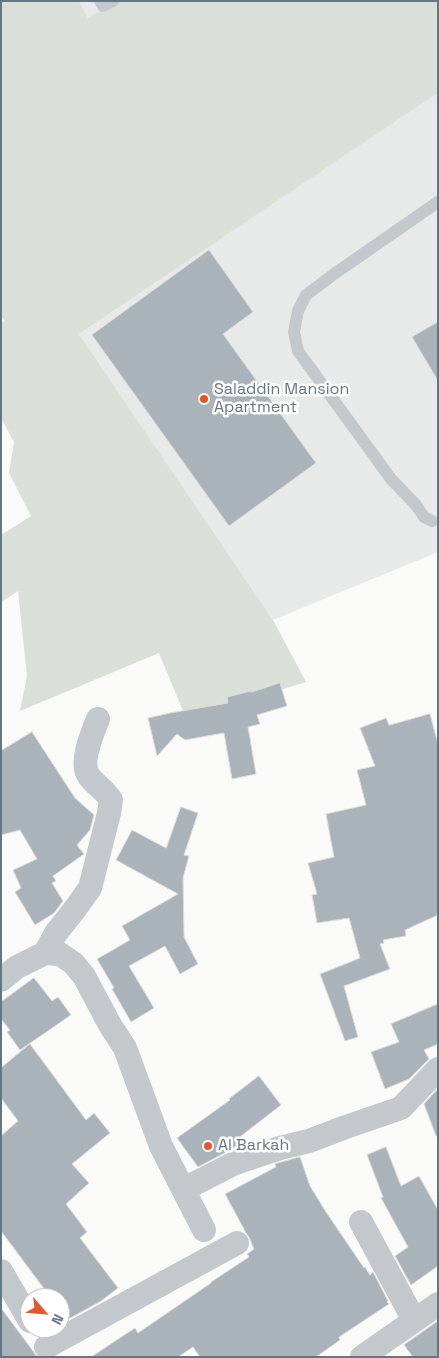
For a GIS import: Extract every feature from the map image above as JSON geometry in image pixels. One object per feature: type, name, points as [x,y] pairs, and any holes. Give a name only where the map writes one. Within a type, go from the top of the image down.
[{"type":"street","points":[[45,953],[56,933],[90,888],[109,813],[111,800],[88,776],[86,771],[87,748],[98,719]]},
{"type":"street","points":[[1,980],[17,967],[45,953],[60,954],[84,976],[110,1025],[125,1048],[161,1146],[204,1230]]},
{"type":"street","points":[[184,1189],[235,1162],[309,1141],[401,1108],[438,1068]]},
{"type":"street","points":[[361,1222],[414,1320]]},
{"type":"street","points":[[44,1344],[237,1243]]},
{"type":"street","points":[[1,1271],[20,1304]]},
{"type":"street","points":[[362,1357],[438,1304]]},
{"type":"lane","points":[[100,1],[105,6],[113,1]]},
{"type":"lane","points":[[432,521],[424,516],[391,479],[298,351],[294,332],[298,311],[306,295],[438,202]]},
{"type":"shaded area","points":[[1,1],[79,1],[88,18],[118,1],[438,1],[438,93],[79,334],[273,620],[306,682],[186,718],[159,653],[20,711],[27,676],[18,591],[1,602],[1,535],[31,516],[9,473],[14,442],[1,418],[1,323],[5,321],[1,316]]},
{"type":"shaded area","points":[[79,1],[122,1],[88,18]]},
{"type":"shaded area","points":[[438,93],[438,552],[273,620],[79,334]]},
{"type":"building","name":"Saladdin Mansion Apartment","points":[[209,250],[253,312],[223,334],[316,463],[229,526],[92,335]]},
{"type":"building","points":[[438,322],[438,381],[412,337]]},
{"type":"building","points":[[280,683],[287,706],[257,715],[260,724],[248,727],[256,774],[232,779],[224,733],[185,740],[177,734],[157,756],[148,718],[228,703],[227,697]]},
{"type":"building","points":[[430,714],[438,744],[438,915],[405,930],[406,936],[383,940],[384,943],[380,944],[390,969],[344,986],[358,1037],[345,1041],[320,974],[360,958],[349,918],[317,923],[312,895],[317,894],[308,863],[334,857],[326,814],[366,805],[357,770],[375,766],[360,728],[386,718],[389,725]]},
{"type":"building","points":[[32,732],[75,798],[94,815],[90,830],[77,845],[84,854],[53,876],[56,881],[52,883],[63,901],[54,913],[35,925],[15,892],[21,888],[13,870],[37,859],[20,830],[1,835],[1,751]]},
{"type":"building","points":[[181,807],[198,813],[184,855],[189,856],[183,878],[184,937],[198,964],[180,974],[165,946],[129,966],[154,1008],[131,1022],[97,959],[130,940],[122,926],[178,894],[116,860],[132,830],[166,848]]},
{"type":"building","points":[[34,978],[52,1001],[58,997],[71,1015],[20,1050],[7,1032],[10,1030],[1,1019],[1,1002]]},
{"type":"building","points":[[438,1004],[438,1044],[424,1050],[429,1059],[409,1079],[385,1089],[371,1052],[399,1042],[391,1024]]},
{"type":"building","points":[[30,1044],[86,1120],[94,1113],[110,1133],[72,1164],[89,1183],[66,1204],[87,1232],[80,1238],[118,1288],[101,1301],[70,1318],[70,1288],[44,1288],[1,1231],[1,1136],[18,1121],[1,1098],[1,1068]]},
{"type":"building","points":[[259,1076],[281,1105],[241,1136],[244,1141],[198,1167],[177,1138],[230,1100]]},
{"type":"building","points":[[438,1089],[438,1136],[436,1136],[424,1104]]},
{"type":"building","points":[[386,1147],[401,1186],[419,1176],[438,1210],[438,1266],[411,1285],[395,1256],[408,1247],[381,1198],[383,1197],[367,1155]]},
{"type":"building","points":[[300,1157],[310,1186],[364,1268],[370,1275],[373,1272],[389,1304],[339,1337],[340,1340],[316,1357],[200,1357],[193,1347],[178,1357],[91,1357],[135,1328],[138,1333],[249,1257],[247,1254],[254,1249],[225,1194],[276,1167],[275,1164]]},
{"type":"building","points":[[1,1308],[20,1334],[20,1338],[23,1338],[37,1357],[1,1357]]},
{"type":"building","points":[[438,1321],[438,1357],[413,1357],[404,1345]]},
{"type":"place","name":"Saladdin Mansion Apartment","points":[[204,399]]},
{"type":"place","name":"Al Barkah","points":[[208,1146]]}]
